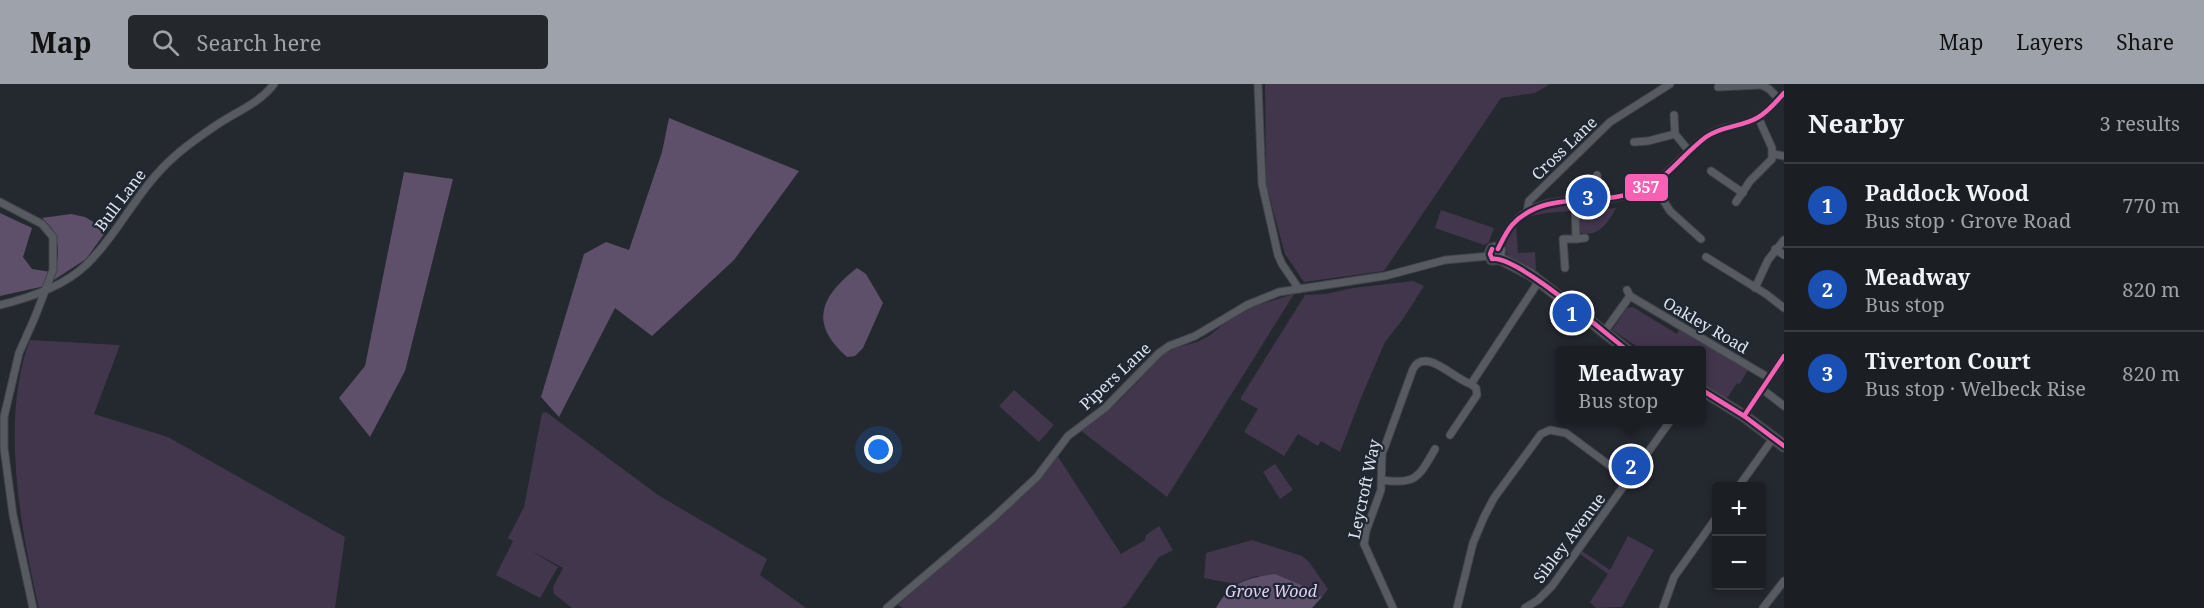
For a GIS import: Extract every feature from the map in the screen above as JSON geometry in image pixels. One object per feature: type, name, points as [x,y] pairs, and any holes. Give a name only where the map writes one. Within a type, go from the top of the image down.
[{"type":"street","name":"Bull Lane","points":[[0,305],[46,291],[84,267],[113,233],[144,187],[159,171],[215,126],[255,102],[274,84]]},
{"type":"street","points":[[1258,84],[1262,184],[1278,255],[1299,289]]},
{"type":"street","name":"Cross Lane","points":[[1496,254],[1508,231],[1527,212],[1529,201],[1610,122],[1670,84]]},
{"type":"street","points":[[1527,212],[1553,201],[1598,200],[1633,193],[1653,184],[1705,137],[1720,129],[1758,117],[1781,96],[1760,85],[1718,87]]},
{"type":"street","points":[[1674,115],[1675,134],[1689,151]]},
{"type":"street","points":[[1736,202],[1772,159],[1772,148],[1758,117]]},
{"type":"street","points":[[1634,142],[1675,134]]},
{"type":"street","points":[[1773,154],[1784,156]]},
{"type":"street","points":[[1711,171],[1743,193]]},
{"type":"street","points":[[1597,175],[1598,200]]},
{"type":"street","points":[[1653,184],[1670,211],[1701,239]]},
{"type":"street","points":[[1575,200],[1576,238]]},
{"type":"street","points":[[0,202],[42,224],[53,237],[53,270],[19,353],[4,417],[4,448],[12,515],[33,608]]},
{"type":"street","points":[[1565,268],[1563,239],[1585,238]]},
{"type":"street","points":[[1755,288],[1768,260],[1784,240]]},
{"type":"street","points":[[1775,249],[1784,255]]},
{"type":"street","points":[[1496,254],[1539,281],[1621,346]]},
{"type":"street","name":"Pipers Lane","points":[[886,608],[993,518],[1037,477],[1068,436],[1105,408],[1159,353],[1169,346],[1195,336],[1247,305],[1279,292],[1385,276],[1445,260],[1496,254]]},
{"type":"street","points":[[1706,257],[1784,308]]},
{"type":"street","points":[[1450,435],[1477,394],[1476,388],[1471,384],[1539,281]]},
{"type":"street","name":"Oakley Road","points":[[1604,332],[1628,293],[1769,378]]},
{"type":"street","points":[[1744,416],[1784,356]]},
{"type":"street","name":"Leycroft Way","points":[[1393,608],[1364,544],[1366,531],[1381,490],[1382,453],[1415,365],[1424,361],[1432,362],[1471,384]]},
{"type":"street","points":[[1762,389],[1784,406]]},
{"type":"street","points":[[1706,393],[1744,416],[1784,446]]},
{"type":"street","name":"Sibley Avenue","points":[[1524,608],[1538,600],[1552,586],[1668,424]]},
{"type":"street","points":[[1457,608],[1473,543],[1484,517],[1494,498],[1540,434],[1554,430],[1566,433],[1628,479]]},
{"type":"street","points":[[1742,482],[1774,437]]},
{"type":"street","points":[[1382,480],[1404,482],[1415,479],[1436,449]]},
{"type":"street","points":[[1663,608],[1674,577],[1712,524]]},
{"type":"street","points":[[1763,608],[1784,581]]},
{"type":"shaded area","points":[[1265,84],[1550,84],[1535,93],[1501,98],[1384,271],[1304,282],[1285,254],[1266,184]]},
{"type":"shaded area","points":[[1567,203],[1572,207],[1571,211],[1526,217],[1541,208]]},
{"type":"shaded area","points":[[1616,208],[1610,219],[1598,231],[1580,233],[1578,212]]},
{"type":"shaded area","points":[[1441,210],[1494,228],[1489,242],[1484,245],[1435,228]]},
{"type":"shaded area","points":[[1516,226],[1518,253],[1535,252],[1536,269],[1532,272],[1512,261],[1506,250],[1510,233]]},
{"type":"shaded area","points":[[1413,281],[1424,286],[1385,342],[1340,452],[1321,441],[1318,446],[1298,434],[1284,456],[1244,432],[1258,409],[1240,399],[1305,295]]},
{"type":"shaded area","points":[[1294,294],[1167,497],[1080,430],[1119,401],[1163,355],[1175,348],[1209,336],[1235,315],[1248,308]]},
{"type":"shaded area","points":[[1633,307],[1677,334],[1679,330],[1748,370],[1725,401],[1706,389],[1706,346],[1636,346],[1612,330],[1627,308]]},
{"type":"shaded area","points":[[30,340],[120,345],[94,414],[168,437],[345,537],[335,608],[39,608],[25,543],[16,472],[16,403],[21,370]]},
{"type":"shaded area","points":[[1014,390],[1054,425],[1039,442],[999,406]]},
{"type":"shaded area","points":[[546,412],[658,495],[767,559],[760,575],[806,608],[572,608],[554,594],[553,587],[563,568],[530,550],[558,567],[540,598],[496,575],[513,541],[508,538],[524,507],[542,413]]},
{"type":"shaded area","points":[[1057,455],[1121,554],[1145,540],[1146,535],[1159,526],[1173,550],[1159,557],[1126,605],[1122,608],[903,608],[898,605],[1038,481]]},
{"type":"shaded area","points":[[1275,464],[1293,490],[1280,499],[1263,472]]},
{"type":"shaded area","points":[[1628,536],[1654,550],[1622,607],[1596,608],[1590,602],[1608,574],[1580,554],[1582,551],[1610,570]]},
{"type":"shaded area","points":[[1252,540],[1302,556],[1328,589],[1322,597],[1308,588],[1256,576],[1235,584],[1204,578],[1206,553]]},
{"type":"green space","points":[[669,118],[799,171],[734,260],[652,336],[615,308],[559,417],[541,397],[584,254],[606,242],[629,250],[662,152]]},
{"type":"green space","points":[[404,172],[453,179],[405,371],[370,437],[339,398],[365,366]]},
{"type":"green space","points":[[0,213],[32,228],[23,257],[32,269],[51,272],[45,286],[0,296]]},
{"type":"green space","points":[[71,214],[85,217],[107,230],[86,259],[54,280],[58,246],[49,225],[42,218]]},
{"type":"green space","points":[[857,268],[866,274],[883,303],[863,348],[855,356],[847,357],[827,333],[824,310],[835,289]]},
{"type":"green space","name":"Grove Wood","points":[[1275,574],[1308,588],[1322,597],[1312,608],[1216,608],[1233,587],[1256,577]]},
{"type":"transit line","name":"357","points":[[1498,249],[1512,225],[1526,214],[1541,206],[1557,202],[1609,198],[1642,190],[1667,173],[1706,137],[1757,118],[1784,93]]},
{"type":"transit line","name":"357","points":[[1492,249],[1490,254],[1492,259],[1504,261],[1539,281],[1622,346]]},
{"type":"transit line","name":"357","points":[[1744,416],[1784,356]]},
{"type":"transit line","name":"357","points":[[1706,392],[1744,416],[1784,446]]},
{"type":"place","name":"Tiverton Court","points":[[1588,197]]},
{"type":"place","name":"Paddock Wood","points":[[1572,313]]},
{"type":"place","name":"Meadway","points":[[1631,466]]}]
